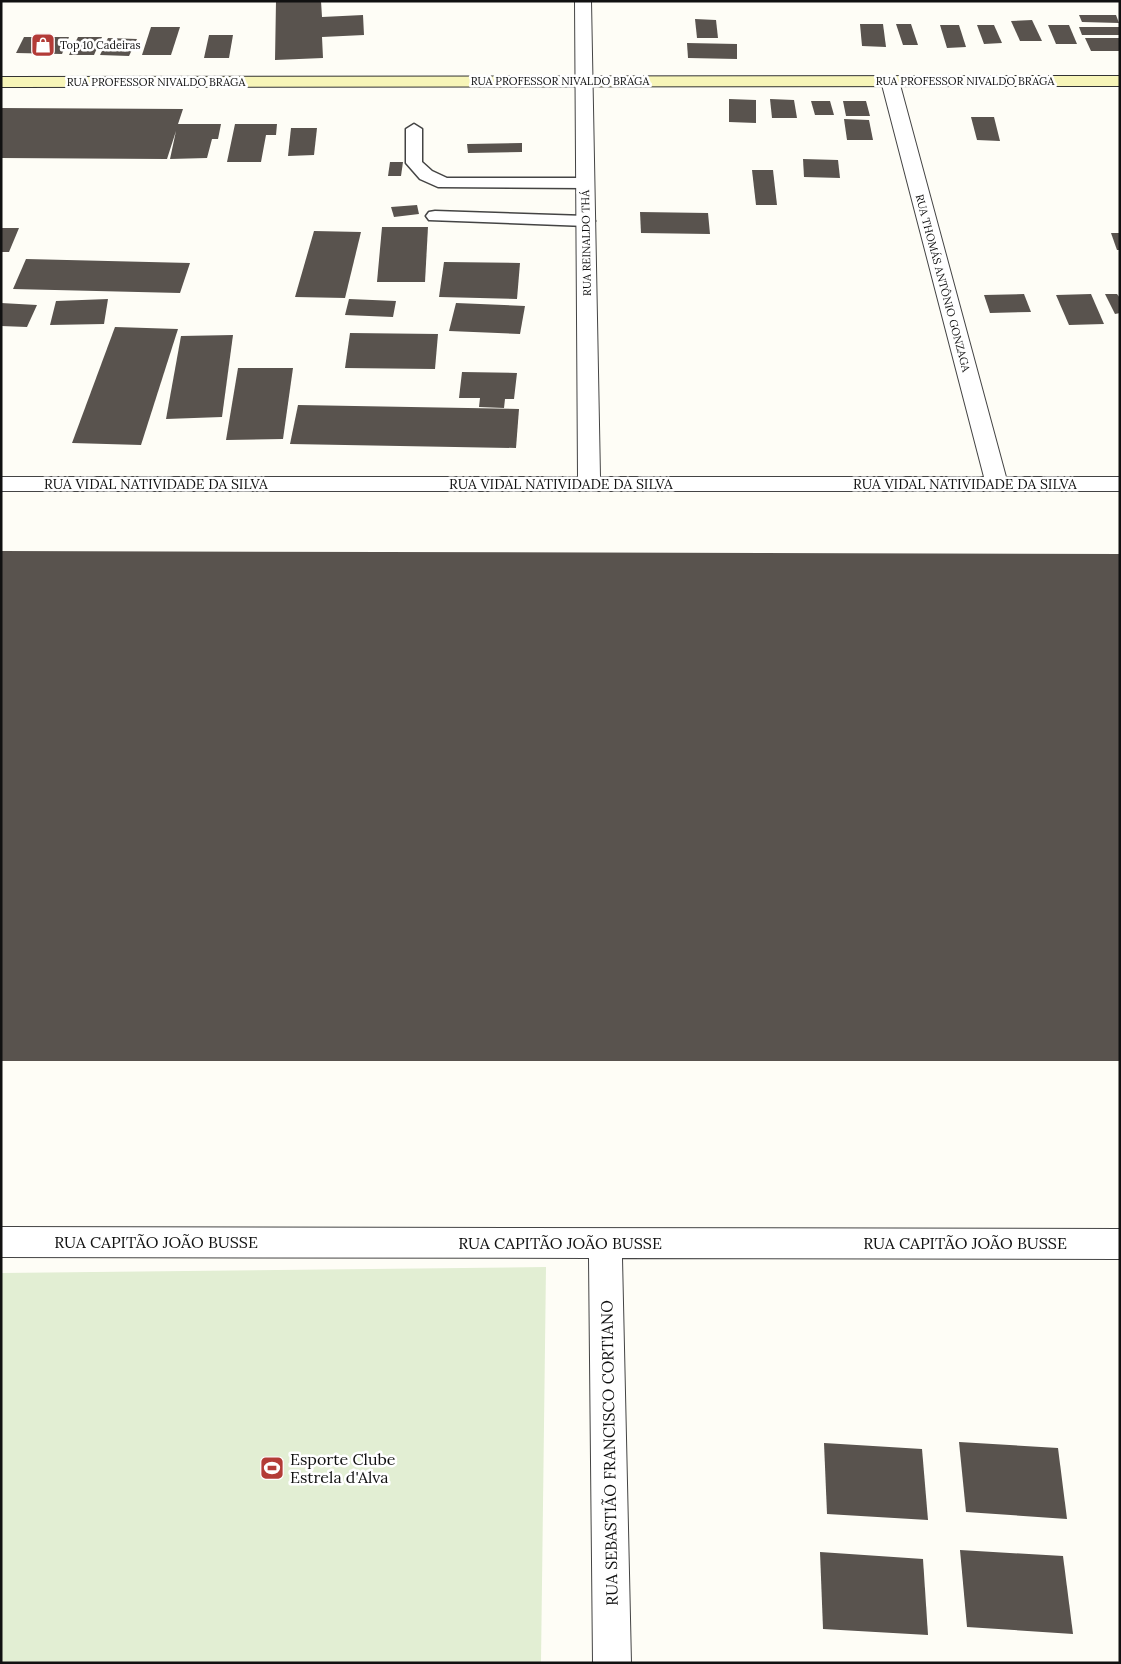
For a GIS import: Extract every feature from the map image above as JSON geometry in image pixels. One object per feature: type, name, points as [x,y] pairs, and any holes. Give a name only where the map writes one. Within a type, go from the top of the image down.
[{"type":"main road","name":"RUA PROFESSOR NIVALDO BRAGA","points":[[1,82],[1120,82]]},
{"type":"street","name":"RUA REINALDO THÁ","points":[[583,1],[589,484]]},
{"type":"street","name":"RUA THOMÁS ANTÔNIO GONZAGA","points":[[890,82],[997,484]]},
{"type":"street","name":"RUA VIDAL NATIVIDADE DA SILVA","points":[[1,484],[1120,484]]},
{"type":"street","name":"RUA CAPITÃO JOÃO BUSSE","points":[[1,1242],[1120,1244]]},
{"type":"street","name":"RUA SEBASTIÃO FRANCISCO CORTIANO","points":[[606,1243],[612,1663]]},
{"type":"lane","points":[[414,129],[414,163],[426,175],[444,183],[585,183]]},
{"type":"lane","points":[[435,216],[586,221]]},
{"type":"green space","name":"Esporte Clube Estrela d'Alva","points":[[546,1267],[541,1663],[1,1663],[1,1273]]},
{"type":"building","points":[[276,1],[321,1],[322,17],[363,15],[364,35],[322,37],[323,58],[275,60]]},
{"type":"building","points":[[1079,15],[1116,15],[1119,23],[1082,22]]},
{"type":"building","points":[[695,19],[716,20],[718,38],[697,38]]},
{"type":"building","points":[[1032,20],[1042,41],[1020,41],[1011,21]]},
{"type":"building","points":[[860,24],[883,24],[886,47],[862,46]]},
{"type":"building","points":[[896,24],[911,24],[918,45],[903,45]]},
{"type":"building","points":[[940,25],[959,25],[966,47],[947,48]]},
{"type":"building","points":[[977,25],[994,25],[1002,43],[984,44]]},
{"type":"building","points":[[1048,25],[1069,25],[1077,44],[1056,44]]},
{"type":"building","points":[[151,27],[180,27],[171,55],[142,55]]},
{"type":"building","points":[[1079,27],[1120,27],[1120,35],[1082,35]]},
{"type":"building","points":[[209,35],[233,35],[229,58],[204,58]]},
{"type":"building","name":"Top 10 Cadeiras","points":[[24,37],[69,37],[62,54],[16,53]]},
{"type":"building","points":[[78,37],[102,37],[94,55],[69,55]]},
{"type":"building","points":[[108,38],[137,39],[129,56],[100,55]]},
{"type":"building","points":[[1085,38],[1120,38],[1120,51],[1091,51]]},
{"type":"building","points":[[687,43],[737,44],[737,59],[688,58]]},
{"type":"building","points":[[729,99],[756,100],[756,123],[729,122]]},
{"type":"building","points":[[770,99],[794,100],[797,118],[772,118]]},
{"type":"building","points":[[811,101],[830,101],[834,115],[815,115]]},
{"type":"building","points":[[843,101],[866,101],[870,116],[846,116]]},
{"type":"building","points":[[1,108],[183,109],[178,124],[221,124],[218,139],[212,139],[207,158],[170,159],[176,131],[167,159],[1,158]]},
{"type":"building","points":[[971,117],[994,117],[1000,141],[977,140]]},
{"type":"building","points":[[844,119],[869,120],[873,140],[847,140]]},
{"type":"building","points":[[235,124],[277,124],[276,135],[266,135],[261,162],[227,162]]},
{"type":"building","points":[[291,128],[317,128],[314,155],[288,156]]},
{"type":"building","points":[[522,143],[522,152],[468,153],[467,144]]},
{"type":"building","points":[[803,159],[838,160],[840,178],[804,177]]},
{"type":"building","points":[[390,162],[403,162],[401,176],[388,176]]},
{"type":"building","points":[[752,170],[773,170],[777,205],[756,205]]},
{"type":"building","points":[[417,205],[419,214],[394,217],[391,207]]},
{"type":"building","points":[[640,212],[708,213],[710,234],[641,233]]},
{"type":"building","points":[[382,227],[428,227],[425,282],[377,282]]},
{"type":"building","points":[[1,228],[19,228],[9,252],[1,252]]},
{"type":"building","points":[[314,231],[361,232],[345,298],[295,297]]},
{"type":"building","points":[[1111,233],[1120,233],[1120,250],[1117,250]]},
{"type":"building","points":[[26,259],[190,263],[180,293],[13,289]]},
{"type":"building","points":[[444,262],[520,263],[517,299],[439,297]]},
{"type":"building","points":[[1024,294],[1031,312],[990,313],[984,295]]},
{"type":"building","points":[[1091,294],[1104,324],[1069,325],[1056,295]]},
{"type":"building","points":[[1105,294],[1117,294],[1120,298],[1120,313],[1115,314]]},
{"type":"building","points":[[108,299],[104,324],[50,325],[56,301]]},
{"type":"building","points":[[349,299],[396,301],[393,317],[345,315]]},
{"type":"building","points":[[1,303],[37,305],[27,327],[1,326]]},
{"type":"building","points":[[456,303],[525,306],[520,334],[449,331]]},
{"type":"building","points":[[115,327],[178,329],[141,445],[72,443]]},
{"type":"building","points":[[350,333],[438,334],[435,369],[345,368]]},
{"type":"building","points":[[233,335],[222,417],[166,419],[181,336]]},
{"type":"building","points":[[238,368],[293,368],[283,439],[226,440]]},
{"type":"building","points":[[462,372],[517,373],[514,399],[505,399],[504,408],[479,407],[480,398],[459,398]]},
{"type":"building","points":[[298,405],[519,409],[516,448],[290,444]]},
{"type":"building","points":[[1,551],[1120,554],[1120,1061],[1,1061]]},
{"type":"building","points":[[959,1442],[1058,1448],[1067,1519],[966,1512]]},
{"type":"building","points":[[824,1443],[922,1449],[928,1520],[827,1514]]},
{"type":"building","points":[[960,1550],[1063,1556],[1073,1634],[967,1627]]},
{"type":"building","points":[[820,1552],[923,1559],[928,1635],[823,1629]]},
{"type":"place","name":"Top 10 Cadeiras","points":[[43,45]]},
{"type":"place","name":"Esporte Clube Estrela d'Alva","points":[[272,1468]]}]
